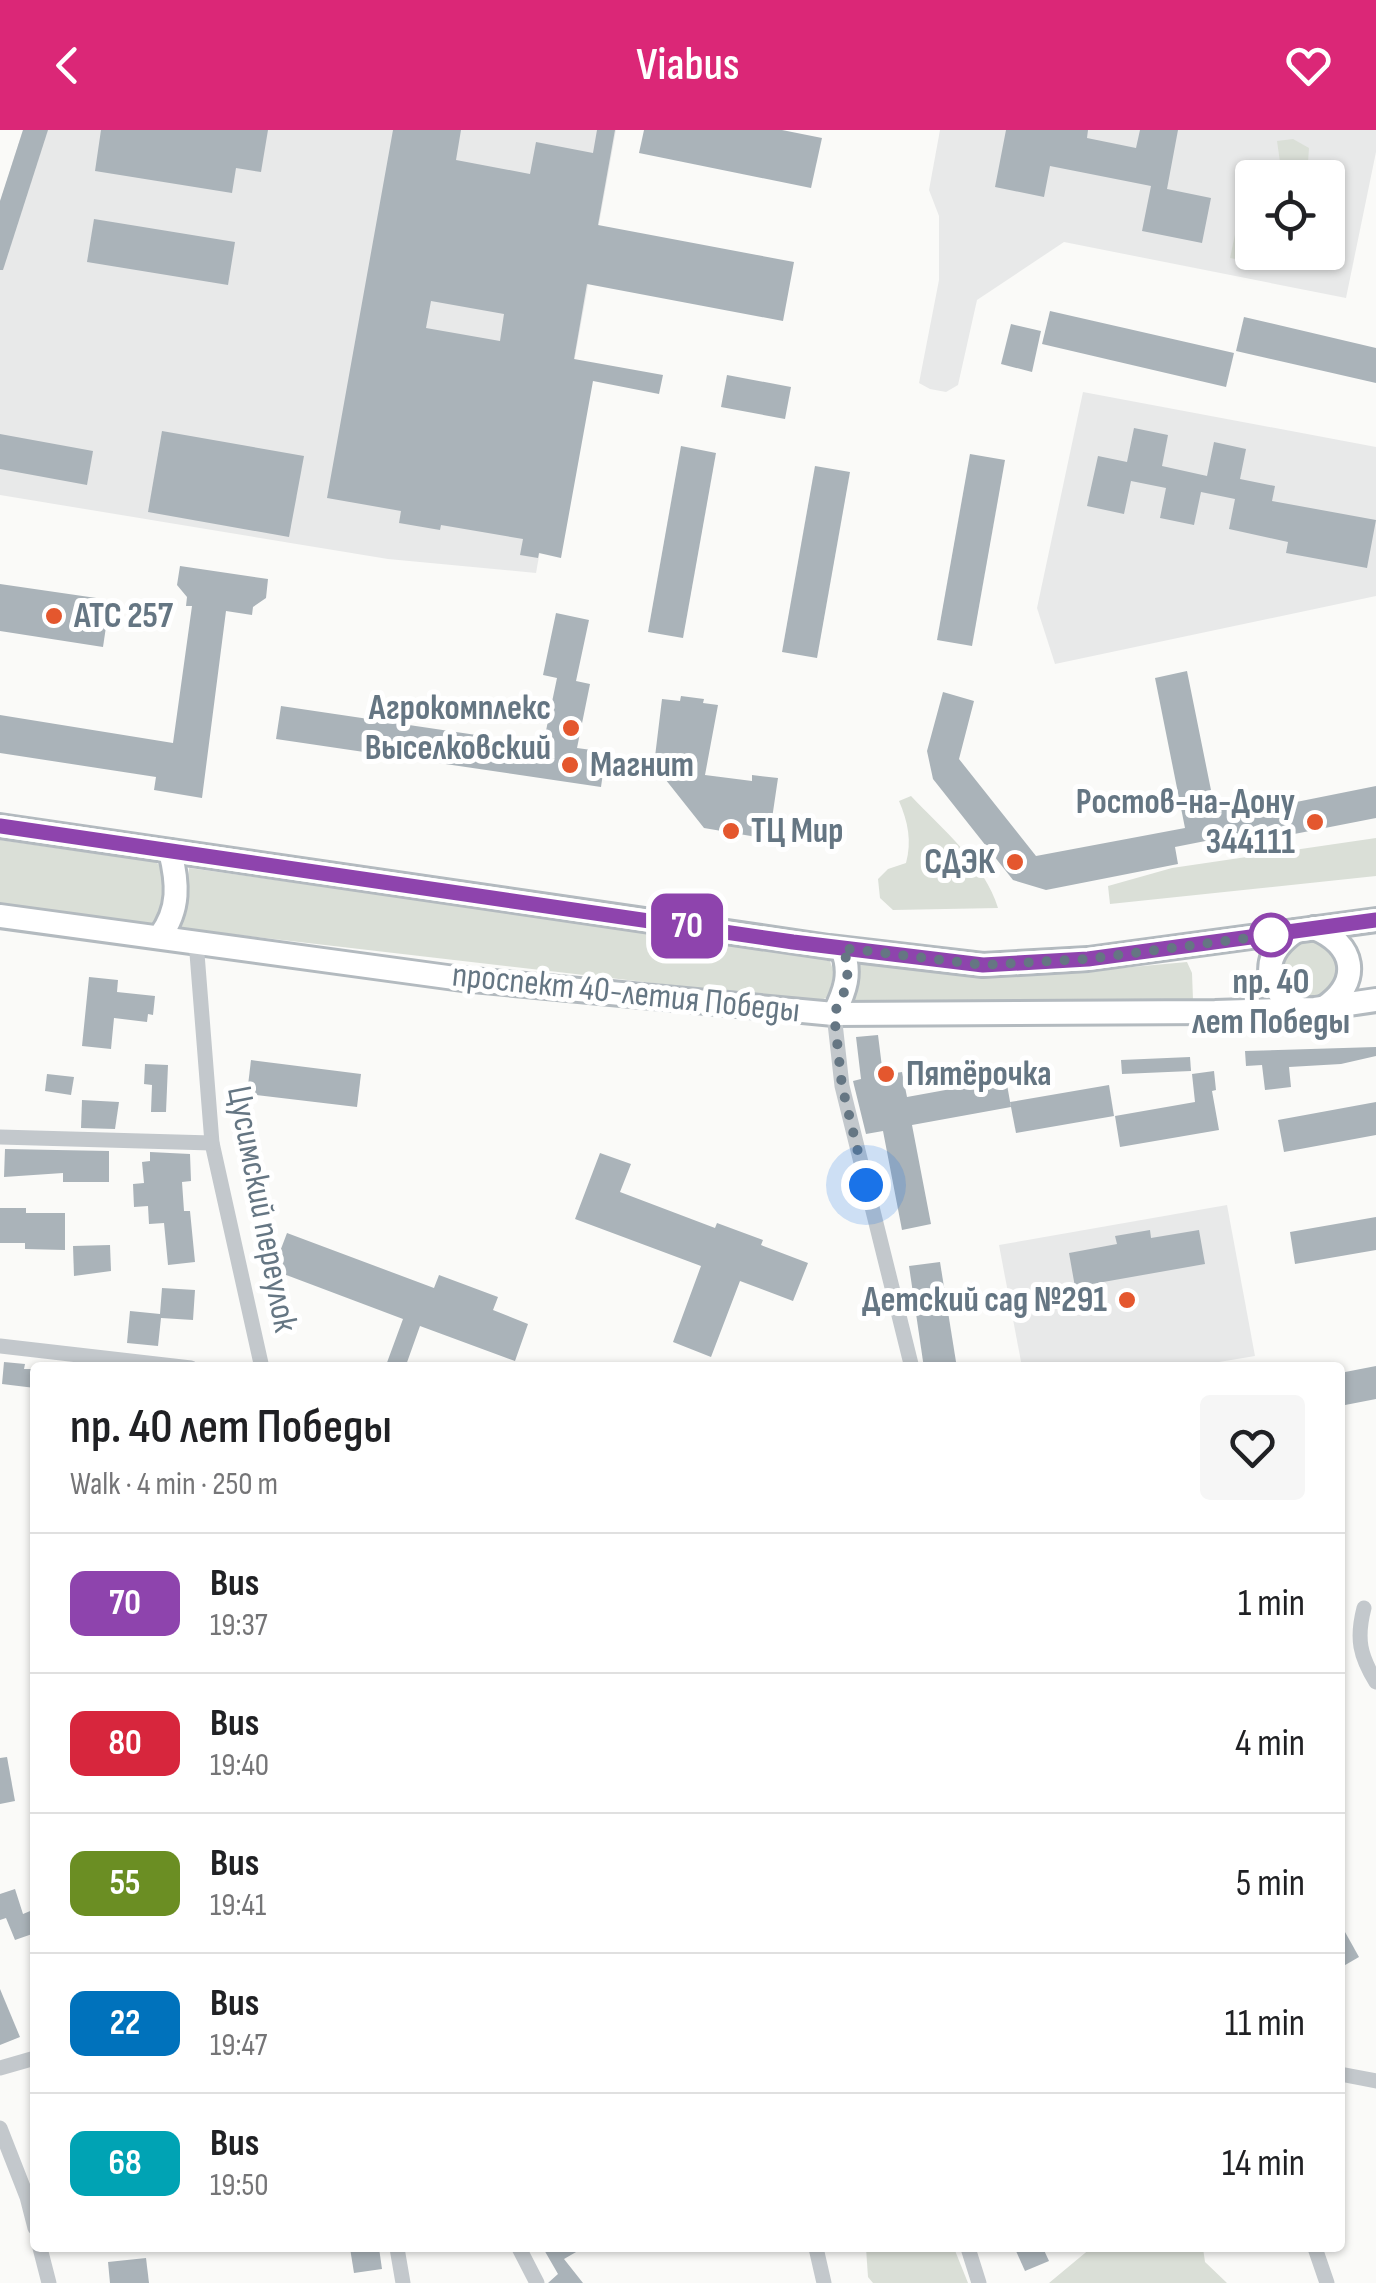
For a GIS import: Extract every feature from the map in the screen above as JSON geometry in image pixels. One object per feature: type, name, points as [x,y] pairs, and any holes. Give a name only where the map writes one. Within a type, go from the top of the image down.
[{"type":"main road","name":"проспект 40-летия Победы","points":[[0,826],[983,965],[1088,959],[1376,920]]},
{"type":"main road","points":[[160,936],[172,919],[176,898],[170,851]]},
{"type":"main road","name":"проспект 40-летия Победы","points":[[0,916],[462,978],[834,1014],[1300,1009],[1376,1000]]},
{"type":"main road","points":[[1300,1009],[1281,997],[1272,984],[1270,972],[1272,954],[1279,943],[1305,930],[1335,938],[1349,963],[1343,991],[1325,1007]]},
{"type":"main road","points":[[834,1014],[849,966],[842,948]]},
{"type":"street","name":"Цусимский переулок","points":[[196,941],[212,1142],[261,1362]]},
{"type":"street","points":[[834,1014],[842,1086],[911,1362]]},
{"type":"street","points":[[0,1137],[212,1142]]},
{"type":"street","points":[[0,1346],[139,1362]]},
{"type":"street","points":[[1364,1608],[1358,1632],[1360,1657],[1376,1682]]},
{"type":"street","points":[[0,2068],[30,2059]]},
{"type":"street","points":[[1345,2075],[1376,2081]]},
{"type":"street","points":[[0,2128],[30,2209]]},
{"type":"street","points":[[41,2252],[48,2283]]},
{"type":"street","points":[[399,2252],[403,2283]]},
{"type":"street","points":[[522,2252],[537,2283]]},
{"type":"street","points":[[817,2252],[824,2283]]},
{"type":"street","points":[[969,2252],[979,2283]]},
{"type":"street","points":[[1316,2252],[1326,2283]]},
{"type":"shaded area","points":[[23,130],[616,130],[536,573],[388,559],[0,495],[0,202]]},
{"type":"shaded area","points":[[940,130],[1376,130],[1376,152],[1346,298],[1064,242],[977,300],[958,385],[946,392],[919,383],[939,280],[939,216],[929,190]]},
{"type":"shaded area","points":[[1293,139],[1309,148],[1308,160],[1280,160],[1277,141]]},
{"type":"shaded area","points":[[1083,392],[1376,447],[1376,596],[1055,664],[1037,608]]},
{"type":"shaded area","points":[[911,796],[973,862],[998,908],[893,910],[880,898],[878,879],[888,869],[906,863],[908,832],[899,801]]},
{"type":"shaded area","points":[[1376,838],[1376,876],[1110,904],[1108,886],[1172,868]]},
{"type":"shaded area","points":[[0,840],[155,862],[166,869],[169,882],[157,926],[0,903]]},
{"type":"shaded area","points":[[189,868],[820,956],[830,961],[834,973],[828,997],[817,1002],[178,928],[185,910]]},
{"type":"shaded area","points":[[1299,938],[1326,941],[1342,962],[1329,998],[1305,1003],[1277,979],[1282,950]]},
{"type":"shaded area","points":[[854,959],[985,974],[1088,971],[1187,962],[1192,973],[1193,1000],[848,1002]]},
{"type":"shaded area","name":"Детский сад №291","points":[[1227,1205],[1255,1356],[1219,1362],[1021,1362],[999,1245]]},
{"type":"shaded area","points":[[866,2252],[956,2252],[968,2283],[873,2283],[868,2277]]},
{"type":"shaded area","points":[[1086,2252],[1204,2252],[1205,2262],[1227,2283],[1049,2283]]},
{"type":"building","points":[[23,130],[48,130],[0,270],[0,201]]},
{"type":"building","points":[[101,130],[268,130],[261,172],[236,168],[232,193],[95,171]]},
{"type":"building","points":[[393,130],[461,130],[456,160],[530,174],[536,142],[593,153],[597,130],[615,130],[598,225],[794,262],[783,321],[587,284],[574,359],[663,375],[659,394],[593,381],[561,558],[539,553],[538,558],[520,555],[523,539],[441,525],[440,530],[399,523],[401,511],[327,498]],"holes":[[[431,301],[504,314],[500,341],[426,328]]]},
{"type":"building","points":[[644,130],[782,130],[822,138],[811,188],[639,153]]},
{"type":"building","points":[[1006,130],[1088,130],[1087,138],[1136,148],[1140,130],[1178,130],[1167,189],[1211,198],[1202,243],[1142,231],[1151,186],[1050,166],[1044,197],[995,187]]},
{"type":"building","points":[[94,219],[235,242],[228,285],[87,262]]},
{"type":"building","points":[[1050,311],[1234,353],[1226,387],[1042,344]]},
{"type":"building","points":[[1244,317],[1376,348],[1376,383],[1236,351]]},
{"type":"building","points":[[1011,324],[1041,331],[1032,372],[1001,364]]},
{"type":"building","points":[[727,375],[791,387],[785,419],[721,407]]},
{"type":"building","points":[[1134,428],[1168,435],[1162,466],[1207,476],[1214,442],[1246,449],[1240,479],[1275,486],[1272,501],[1376,520],[1367,568],[1286,553],[1288,542],[1229,529],[1235,499],[1201,492],[1194,525],[1160,518],[1166,488],[1131,481],[1124,514],[1087,506],[1098,456],[1127,462]]},
{"type":"building","points":[[162,431],[304,456],[289,537],[148,512]]},
{"type":"building","points":[[0,434],[93,451],[87,485],[0,469]]},
{"type":"building","points":[[681,446],[716,453],[683,638],[648,632]]},
{"type":"building","points":[[970,454],[1005,460],[972,646],[937,640]]},
{"type":"building","points":[[815,466],[850,472],[817,658],[782,652]]},
{"type":"building","points":[[180,566],[268,579],[266,598],[253,607],[252,615],[226,611],[202,798],[154,790],[156,777],[0,753],[0,715],[173,743],[192,606],[186,606],[187,597],[177,585]]},
{"type":"building","name":"АТС 257","points":[[0,584],[110,600],[103,647],[0,631]]},
{"type":"building","points":[[556,613],[589,620],[576,681],[590,684],[577,748],[606,752],[601,787],[276,739],[281,706],[543,745],[557,678],[543,675]]},
{"type":"building","points":[[1187,671],[1214,805],[1240,800],[1242,813],[1376,786],[1376,818],[1248,843],[1246,833],[1175,847],[1178,864],[1046,890],[1013,880],[933,779],[927,751],[943,692],[974,701],[959,759],[1036,856],[1185,828],[1155,678]]},
{"type":"building","points":[[681,696],[718,705],[705,775],[752,781],[752,775],[778,778],[769,839],[704,828],[654,765],[662,699],[680,701]]},
{"type":"building","points":[[89,977],[118,980],[117,992],[155,996],[153,1015],[148,1014],[147,1022],[114,1018],[111,1049],[82,1046]]},
{"type":"building","points":[[878,1035],[883,1075],[902,1072],[907,1097],[1006,1079],[1011,1107],[912,1125],[931,1224],[902,1230],[883,1131],[866,1134],[853,1081],[861,1079],[856,1037]]},
{"type":"building","points":[[1376,1047],[1376,1056],[1341,1064],[1289,1067],[1291,1087],[1265,1090],[1262,1065],[1246,1066],[1245,1051]]},
{"type":"building","points":[[1190,1057],[1191,1071],[1122,1074],[1121,1060]]},
{"type":"building","points":[[251,1060],[361,1074],[357,1107],[247,1094]]},
{"type":"building","points":[[145,1064],[168,1065],[166,1112],[151,1112],[152,1085],[144,1084]]},
{"type":"building","points":[[1214,1071],[1216,1090],[1212,1091],[1219,1130],[1120,1147],[1115,1116],[1195,1102],[1192,1074]]},
{"type":"building","points":[[47,1074],[74,1077],[71,1095],[45,1091]]},
{"type":"building","points":[[1109,1085],[1114,1116],[1016,1133],[1010,1102]]},
{"type":"building","points":[[82,1100],[119,1102],[115,1129],[81,1128]]},
{"type":"building","points":[[1376,1102],[1376,1135],[1284,1152],[1278,1120]]},
{"type":"building","points":[[5,1149],[109,1151],[109,1182],[63,1182],[63,1173],[4,1177]]},
{"type":"building","points":[[150,1152],[190,1154],[191,1181],[182,1182],[184,1211],[190,1211],[195,1262],[168,1265],[164,1223],[149,1224],[148,1206],[134,1207],[133,1184],[144,1183],[142,1162],[150,1161]]},
{"type":"building","points":[[600,1153],[631,1164],[620,1192],[715,1228],[717,1223],[763,1240],[761,1245],[808,1263],[793,1301],[740,1281],[711,1357],[673,1342],[701,1266],[575,1219]]},
{"type":"building","points":[[0,1208],[65,1213],[65,1250],[25,1249],[25,1243],[0,1243]]},
{"type":"building","points":[[1376,1217],[1376,1250],[1295,1264],[1290,1232]]},
{"type":"building","points":[[1150,1230],[1151,1238],[1199,1230],[1205,1264],[1075,1287],[1069,1253],[1117,1244],[1115,1236]]},
{"type":"building","points":[[287,1233],[434,1288],[439,1275],[498,1297],[493,1310],[528,1324],[515,1361],[420,1326],[407,1362],[387,1362],[403,1319],[273,1270]]},
{"type":"building","points":[[110,1245],[111,1271],[74,1276],[73,1246]]},
{"type":"building","points":[[940,1262],[956,1362],[923,1362],[909,1266]]},
{"type":"building","points":[[162,1288],[195,1290],[193,1320],[161,1318],[158,1346],[127,1343],[130,1311],[160,1314]]},
{"type":"building","points":[[4,1362],[25,1364],[24,1369],[30,1369],[30,1387],[2,1384]]},
{"type":"building","points":[[1376,1366],[1376,1399],[1345,1405],[1345,1372]]},
{"type":"building","points":[[7,1757],[15,1801],[0,1804],[0,1758]]},
{"type":"building","points":[[15,1889],[23,1914],[30,1911],[30,1935],[15,1940],[6,1918],[0,1920],[0,1894]]},
{"type":"building","points":[[1345,1932],[1359,1957],[1345,1965]]},
{"type":"building","points":[[0,1989],[20,2037],[0,2045]]},
{"type":"building","points":[[351,2252],[380,2252],[382,2269],[354,2273]]},
{"type":"building","points":[[545,2252],[576,2252],[564,2259],[583,2283],[548,2283],[558,2274]]},
{"type":"building","points":[[1016,2252],[1045,2252],[1049,2261],[1025,2271]]},
{"type":"building","points":[[146,2258],[149,2283],[110,2283],[108,2262]]},
{"type":"bus line","name":"70","points":[[0,826],[793,942],[983,965],[1088,959],[1376,920]]},
{"type":"place","name":"АТС 257","points":[[54,616]]},
{"type":"place","name":"Агрокомплекс Выселковский","points":[[571,728]]},
{"type":"place","name":"Магнит","points":[[570,765]]},
{"type":"place","name":"Ростов-на-Дону 344111","points":[[1315,822]]},
{"type":"place","name":"ТЦ Мир","points":[[731,831]]},
{"type":"place","name":"СДЭК","points":[[1015,862]]},
{"type":"place","name":"пр. 40 лет Победы","points":[[1271,935]]},
{"type":"place","name":"Пятёрочка","points":[[886,1074]]},
{"type":"place","name":"Детский сад №291","points":[[1127,1300]]},
{"type":"route","points":[[866,1185],[842,1086],[834,1014],[849,966],[842,948],[983,965],[1088,959],[1271,935]]}]
